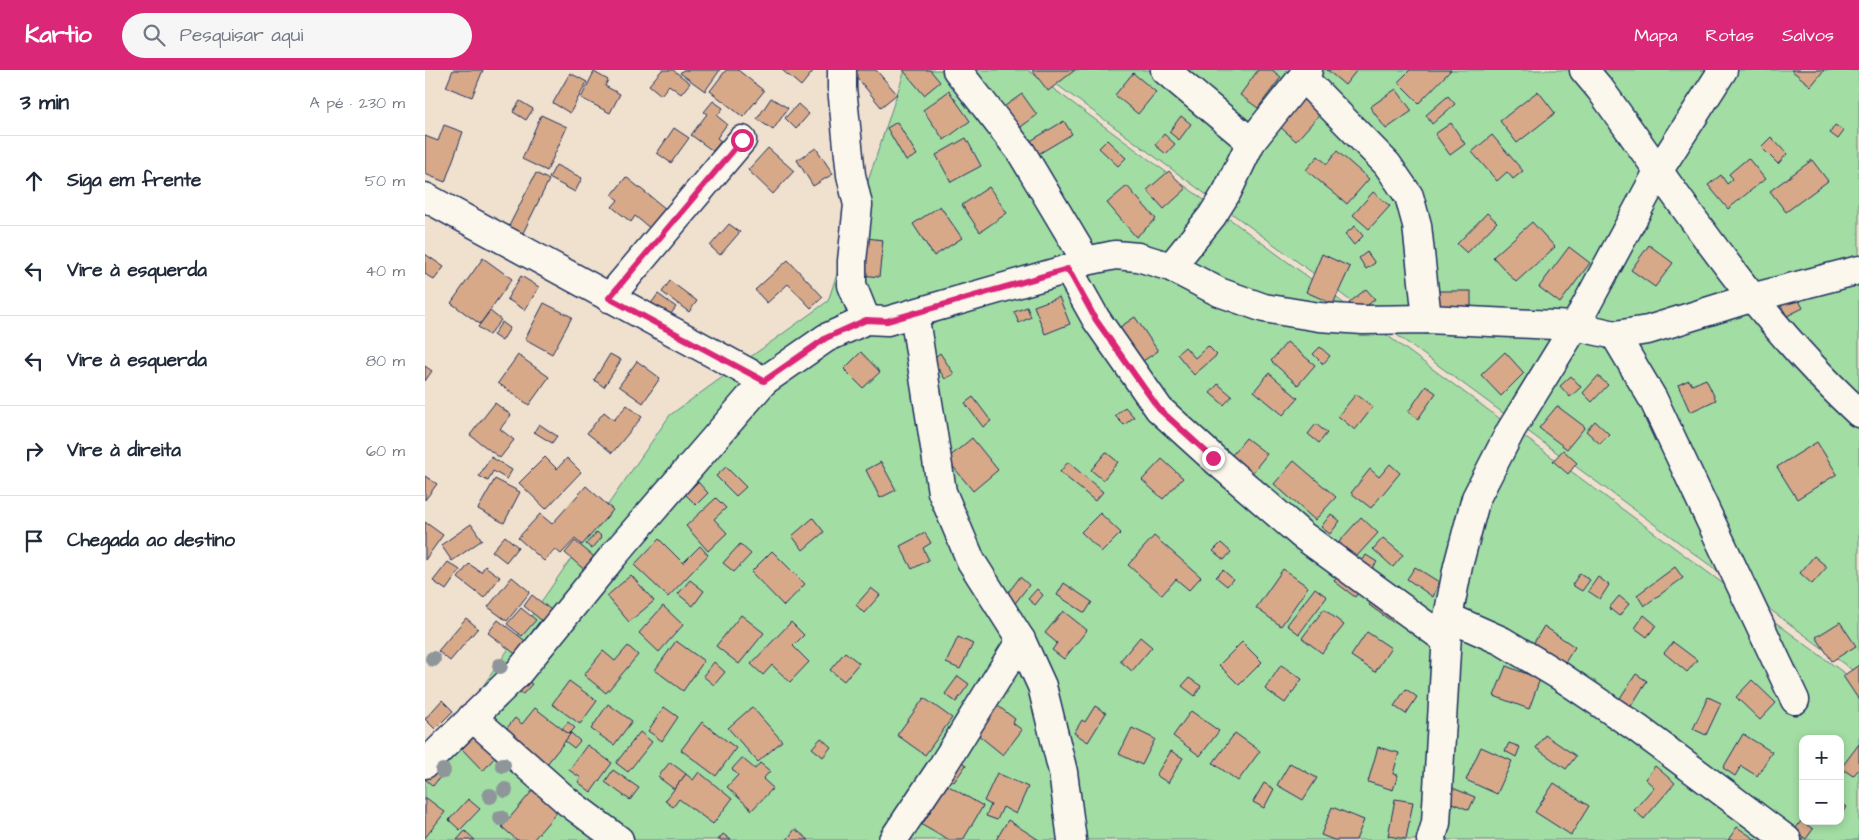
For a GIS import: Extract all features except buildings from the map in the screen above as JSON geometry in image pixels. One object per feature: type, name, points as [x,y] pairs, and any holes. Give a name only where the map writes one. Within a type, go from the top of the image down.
[{"type":"street","points":[[842,70],[842,88],[851,175],[858,206],[851,261],[852,285],[866,320]]},
{"type":"street","points":[[957,70],[1021,152],[1077,265],[1096,320],[1159,409],[1302,535],[1447,629],[1502,641],[1560,676],[1637,728],[1787,840]]},
{"type":"street","points":[[1165,70],[1251,142]]},
{"type":"street","points":[[1584,70],[1601,89],[1751,298],[1840,396],[1859,413]]},
{"type":"street","points":[[1431,840],[1436,823],[1447,629],[1458,566],[1475,498],[1511,430],[1575,326],[1659,170],[1723,70]]},
{"type":"street","points":[[1171,267],[1212,216],[1227,192],[1251,142],[1305,74],[1387,164],[1409,196],[1417,225],[1427,319]]},
{"type":"street","points":[[609,298],[742,140]]},
{"type":"street","points":[[425,198],[764,381]]},
{"type":"street","points":[[425,764],[518,673],[614,556],[764,381],[826,338],[866,320],[887,321],[1115,255],[1138,257],[1171,267],[1219,292],[1264,308],[1319,317],[1363,320],[1427,319],[1575,326],[1615,335],[1648,330],[1751,298],[1859,270]]},
{"type":"street","points":[[914,313],[942,492],[971,560],[1021,640],[1042,686],[1063,772],[1067,835]]},
{"type":"street","points":[[1615,335],[1653,399],[1795,700]]},
{"type":"street","points":[[893,840],[942,767],[1021,640]]},
{"type":"street","points":[[472,717],[568,802],[619,840]]},
{"type":"green space","points":[[905,70],[1028,70],[1859,684],[1859,840],[425,840],[425,770],[670,415],[828,301]]},
{"type":"green space","points":[[1037,70],[1859,70],[1859,675]]},
{"type":"route","points":[[742,140],[609,298],[764,381],[826,338],[866,320],[887,321],[975,294],[1068,269],[1096,320],[1159,409],[1213,458]]}]
